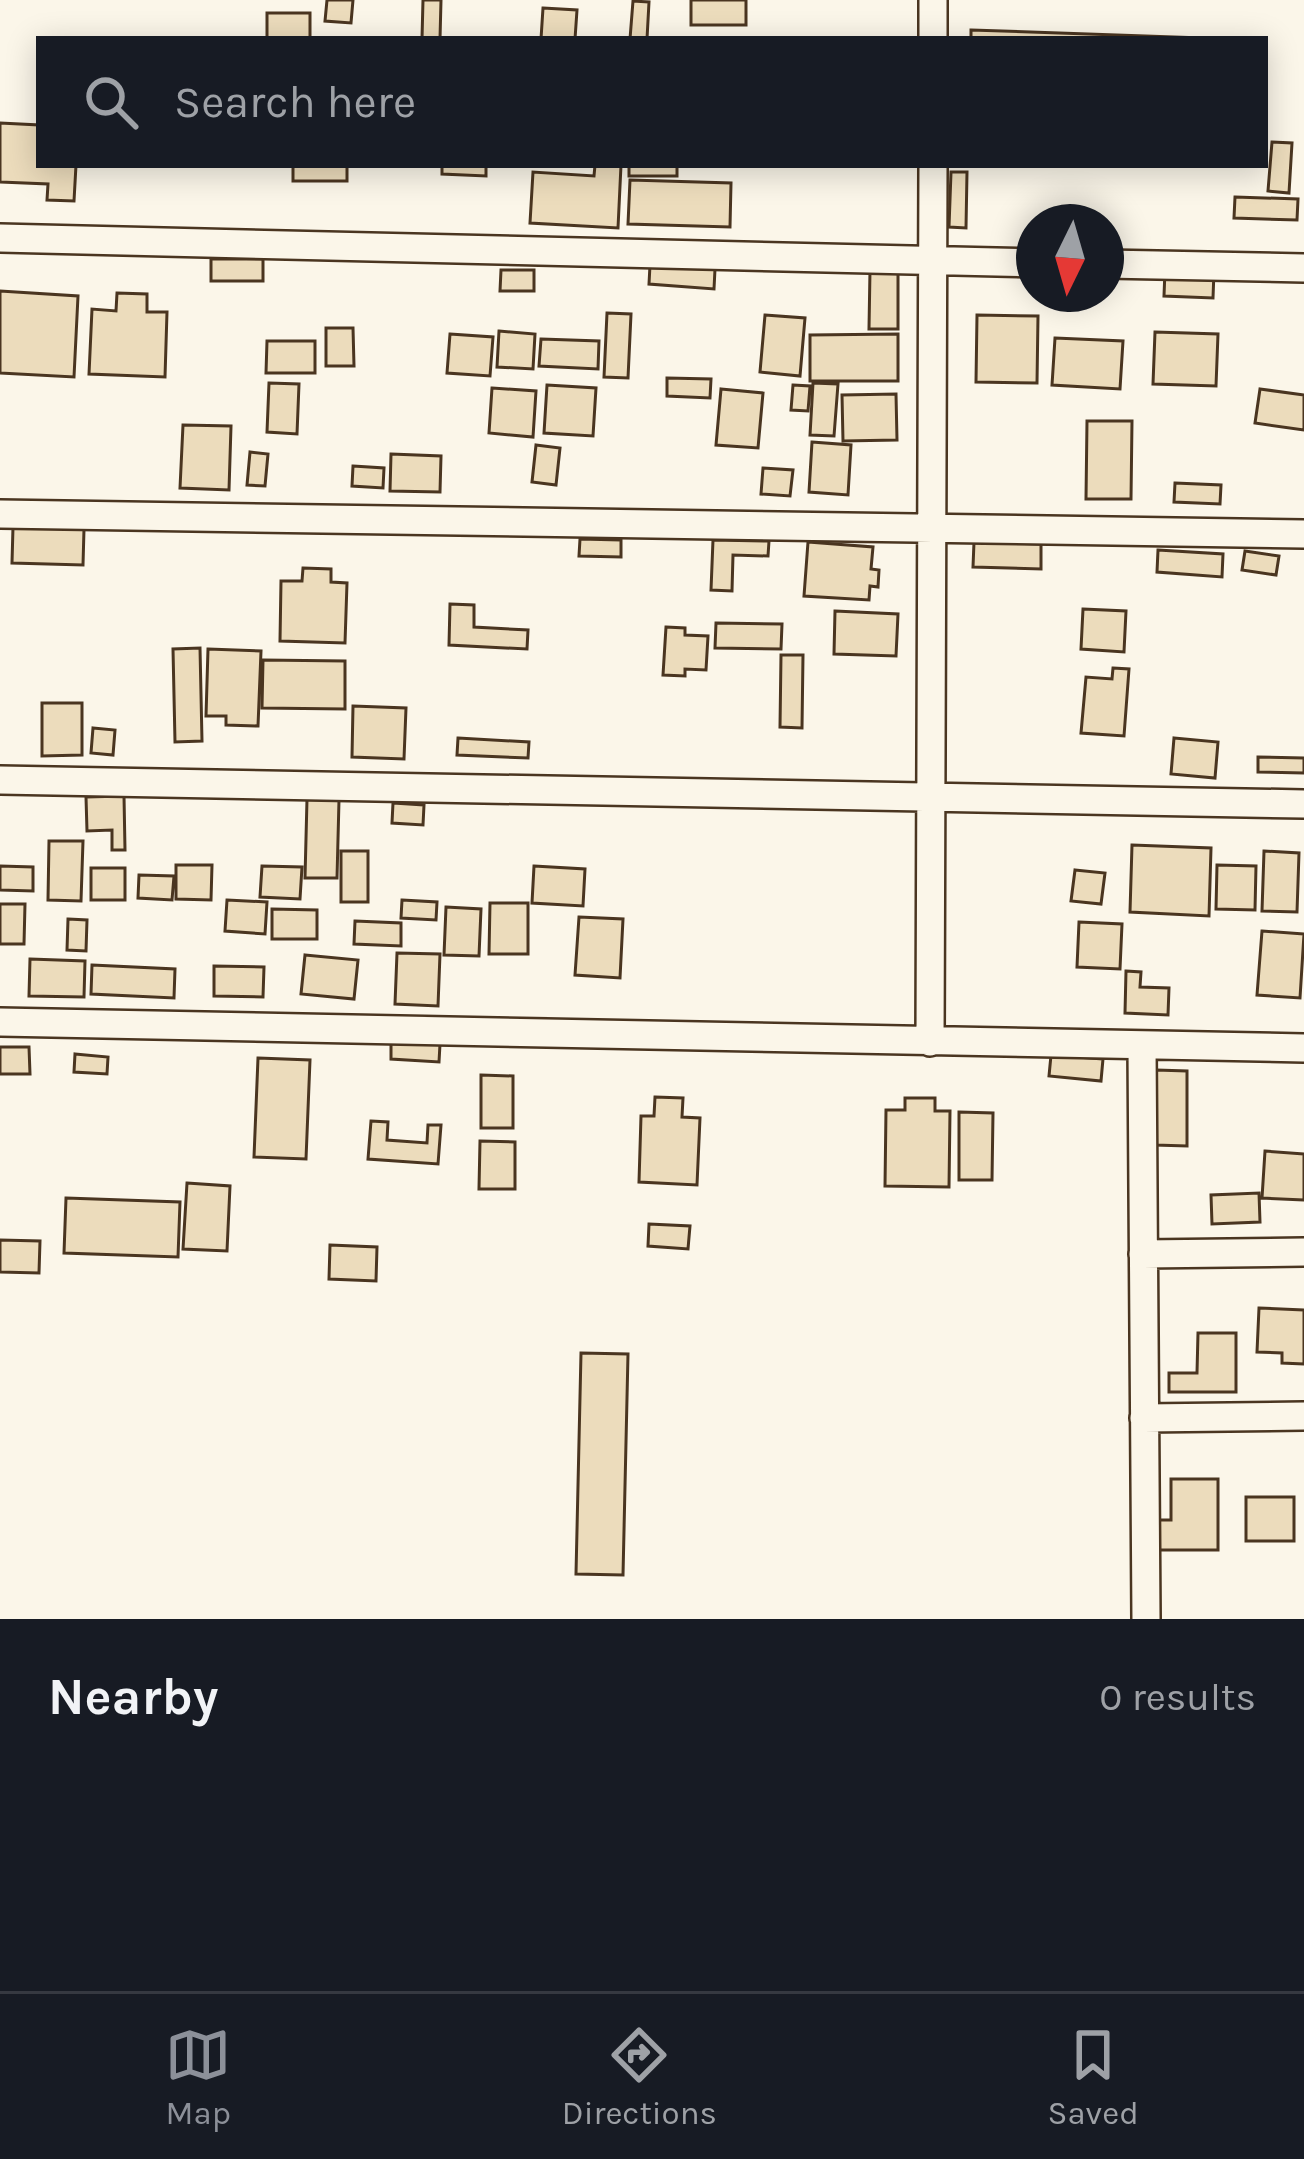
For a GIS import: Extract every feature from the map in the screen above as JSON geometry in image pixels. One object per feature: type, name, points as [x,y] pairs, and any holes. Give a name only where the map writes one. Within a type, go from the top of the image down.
[{"type":"street","points":[[933,0],[933,36]]},
{"type":"street","points":[[930,1042],[933,168]]},
{"type":"street","points":[[0,238],[1016,263]]},
{"type":"street","points":[[1124,264],[1304,268]]},
{"type":"street","points":[[0,514],[1304,534]]},
{"type":"street","points":[[0,780],[1304,804]]},
{"type":"street","points":[[0,1022],[1304,1048]]},
{"type":"street","points":[[1142,1047],[1145,1619]]},
{"type":"street","points":[[1143,1255],[1304,1252]]},
{"type":"street","points":[[1144,1418],[1304,1416]]},
{"type":"building","points":[[327,0],[353,0],[351,23],[325,21]]},
{"type":"building","points":[[423,0],[441,0],[440,36],[422,36]]},
{"type":"building","points":[[691,0],[746,0],[746,25],[691,25]]},
{"type":"building","points":[[633,1],[649,2],[647,36],[630,36]]},
{"type":"building","points":[[543,8],[577,10],[575,36],[541,36]]},
{"type":"building","points":[[267,13],[310,13],[310,36],[267,36]]},
{"type":"building","points":[[971,30],[1145,36],[971,36]]},
{"type":"building","points":[[0,123],[36,125],[36,168],[76,168],[74,201],[47,200],[48,184],[0,182]]},
{"type":"building","points":[[1272,142],[1292,143],[1289,193],[1268,191]]},
{"type":"building","points":[[293,168],[347,168],[347,181],[293,181]]},
{"type":"building","points":[[442,168],[486,168],[486,176],[442,174]]},
{"type":"building","points":[[595,168],[621,168],[618,228],[530,223],[533,172],[594,176]]},
{"type":"building","points":[[629,168],[677,168],[677,176],[629,176]]},
{"type":"building","points":[[951,172],[967,172],[966,228],[949,227]]},
{"type":"building","points":[[630,180],[731,183],[730,227],[628,224]]},
{"type":"building","points":[[1235,197],[1298,199],[1297,220],[1234,218]]},
{"type":"building","points":[[211,259],[263,259],[263,281],[211,281]]},
{"type":"building","points":[[650,265],[715,269],[714,289],[649,284]]},
{"type":"building","points":[[501,270],[534,270],[534,291],[500,291]]},
{"type":"building","points":[[870,270],[898,270],[898,329],[869,329]]},
{"type":"building","points":[[1165,270],[1214,271],[1213,298],[1164,296]]},
{"type":"building","points":[[0,291],[78,296],[74,377],[0,373]]},
{"type":"building","points":[[117,293],[147,294],[147,312],[167,312],[165,377],[89,374],[92,309],[116,311]]},
{"type":"building","points":[[607,313],[631,314],[628,378],[604,377]]},
{"type":"building","points":[[765,315],[805,318],[800,376],[760,372]]},
{"type":"building","points":[[977,315],[1038,316],[1037,383],[976,382]]},
{"type":"building","points":[[326,328],[353,328],[354,366],[326,366]]},
{"type":"building","points":[[499,331],[535,334],[533,369],[497,367]]},
{"type":"building","points":[[1155,332],[1218,334],[1216,386],[1153,384]]},
{"type":"building","points":[[450,334],[493,337],[490,376],[447,373]]},
{"type":"building","points":[[898,334],[898,381],[810,381],[810,335]]},
{"type":"building","points":[[1055,338],[1123,341],[1120,389],[1052,385]]},
{"type":"building","points":[[541,339],[599,341],[598,369],[539,366]]},
{"type":"building","points":[[267,341],[315,341],[315,373],[266,373]]},
{"type":"building","points":[[667,378],[711,379],[710,398],[667,396]]},
{"type":"building","points":[[269,383],[299,384],[297,434],[267,432]]},
{"type":"building","points":[[813,383],[838,384],[834,436],[810,435]]},
{"type":"building","points":[[547,385],[596,388],[593,436],[544,433]]},
{"type":"building","points":[[793,385],[810,386],[808,411],[791,410]]},
{"type":"building","points":[[492,388],[536,391],[533,437],[489,433]]},
{"type":"building","points":[[721,389],[763,393],[758,448],[716,445]]},
{"type":"building","points":[[1260,389],[1304,395],[1304,430],[1255,423]]},
{"type":"building","points":[[896,394],[897,440],[843,441],[842,395]]},
{"type":"building","points":[[1087,421],[1132,421],[1131,499],[1086,499]]},
{"type":"building","points":[[183,425],[231,426],[229,490],[180,488]]},
{"type":"building","points":[[812,442],[851,445],[848,495],[809,492]]},
{"type":"building","points":[[536,445],[560,448],[556,485],[532,482]]},
{"type":"building","points":[[250,452],[268,454],[265,486],[247,485]]},
{"type":"building","points":[[391,454],[441,456],[440,492],[390,491]]},
{"type":"building","points":[[353,466],[384,468],[383,488],[352,486]]},
{"type":"building","points":[[763,468],[793,470],[790,496],[761,494]]},
{"type":"building","points":[[1175,483],[1221,485],[1220,504],[1174,502]]},
{"type":"building","points":[[13,527],[84,529],[83,565],[12,563]]},
{"type":"building","points":[[580,539],[621,540],[621,557],[579,556]]},
{"type":"building","points":[[713,540],[769,541],[768,556],[733,555],[732,591],[711,590]]},
{"type":"building","points":[[808,542],[873,547],[871,569],[879,570],[878,587],[870,586],[869,600],[804,596]]},
{"type":"building","points":[[974,542],[1041,544],[1041,569],[973,567]]},
{"type":"building","points":[[1158,550],[1223,554],[1222,577],[1157,572]]},
{"type":"building","points":[[1245,551],[1279,556],[1276,575],[1242,570]]},
{"type":"building","points":[[303,568],[331,569],[331,582],[347,583],[345,643],[280,641],[281,581],[302,581]]},
{"type":"building","points":[[450,604],[474,605],[474,627],[528,630],[527,649],[449,645]]},
{"type":"building","points":[[1083,609],[1126,611],[1124,652],[1081,649]]},
{"type":"building","points":[[835,611],[898,614],[896,656],[834,654]]},
{"type":"building","points":[[716,623],[782,624],[781,649],[715,648]]},
{"type":"building","points":[[666,627],[685,628],[685,635],[708,636],[706,670],[663,675]]},
{"type":"building","points":[[200,648],[202,741],[175,742],[173,649]]},
{"type":"building","points":[[208,649],[261,651],[258,726],[226,725],[226,716],[206,716]]},
{"type":"building","points":[[781,655],[803,655],[802,728],[780,727]]},
{"type":"building","points":[[263,660],[345,661],[345,709],[262,708]]},
{"type":"building","points":[[1113,668],[1129,669],[1124,736],[1081,733],[1086,677],[1112,679]]},
{"type":"building","points":[[42,703],[82,703],[82,755],[42,756]]},
{"type":"building","points":[[353,706],[406,708],[404,759],[352,757]]},
{"type":"building","points":[[93,728],[115,730],[113,755],[91,753]]},
{"type":"building","points":[[458,738],[529,742],[528,758],[457,755]]},
{"type":"building","points":[[1174,738],[1218,742],[1215,778],[1171,774]]},
{"type":"building","points":[[1258,757],[1304,758],[1304,773],[1258,772]]},
{"type":"building","points":[[124,796],[125,850],[112,850],[112,830],[87,831],[86,797]]},
{"type":"building","points":[[307,799],[339,800],[337,878],[305,878]]},
{"type":"building","points":[[393,803],[424,805],[423,825],[392,823]]},
{"type":"building","points":[[49,841],[83,841],[81,901],[48,900]]},
{"type":"building","points":[[1132,845],[1211,848],[1209,916],[1130,912]]},
{"type":"building","points":[[341,851],[368,851],[368,902],[341,902]]},
{"type":"building","points":[[1264,851],[1299,853],[1297,912],[1262,911]]},
{"type":"building","points":[[176,865],[212,865],[211,900],[176,899]]},
{"type":"building","points":[[1217,865],[1256,866],[1255,910],[1216,909]]},
{"type":"building","points":[[0,866],[33,867],[33,891],[0,890]]},
{"type":"building","points":[[262,866],[302,867],[300,899],[260,897]]},
{"type":"building","points":[[534,866],[585,869],[583,906],[532,903]]},
{"type":"building","points":[[91,868],[125,868],[125,900],[91,900]]},
{"type":"building","points":[[1075,870],[1105,873],[1101,904],[1071,901]]},
{"type":"building","points":[[139,875],[174,876],[172,900],[138,898]]},
{"type":"building","points":[[227,900],[267,902],[265,934],[225,931]]},
{"type":"building","points":[[402,900],[437,902],[436,920],[401,918]]},
{"type":"building","points":[[490,903],[528,903],[528,954],[489,954]]},
{"type":"building","points":[[0,904],[25,904],[24,944],[0,944]]},
{"type":"building","points":[[446,907],[481,909],[479,956],[444,955]]},
{"type":"building","points":[[272,909],[317,910],[317,939],[272,939]]},
{"type":"building","points":[[579,917],[623,919],[620,978],[575,975]]},
{"type":"building","points":[[68,919],[87,920],[86,951],[67,950]]},
{"type":"building","points":[[355,921],[401,923],[401,946],[354,944]]},
{"type":"building","points":[[1079,922],[1122,924],[1120,969],[1077,967]]},
{"type":"building","points":[[1262,931],[1304,934],[1300,998],[1257,995]]},
{"type":"building","points":[[397,953],[440,954],[438,1006],[395,1004]]},
{"type":"building","points":[[305,955],[358,960],[354,999],[301,994]]},
{"type":"building","points":[[30,959],[85,961],[84,997],[29,996]]},
{"type":"building","points":[[92,965],[175,969],[174,998],[91,994]]},
{"type":"building","points":[[214,966],[264,967],[263,997],[214,996]]},
{"type":"building","points":[[1126,971],[1141,972],[1140,987],[1169,988],[1168,1015],[1125,1013]]},
{"type":"building","points":[[391,1042],[440,1044],[439,1062],[391,1059]]},
{"type":"building","points":[[0,1047],[29,1047],[30,1074],[0,1074]]},
{"type":"building","points":[[75,1054],[108,1057],[107,1074],[74,1072]]},
{"type":"building","points":[[1051,1055],[1103,1059],[1101,1081],[1049,1076]]},
{"type":"building","points":[[258,1058],[310,1060],[306,1159],[254,1157]]},
{"type":"building","points":[[1156,1070],[1187,1071],[1187,1146],[1155,1145]]},
{"type":"building","points":[[481,1075],[513,1076],[513,1128],[481,1128]]},
{"type":"building","points":[[655,1097],[683,1098],[682,1117],[700,1118],[697,1185],[639,1182],[641,1116],[654,1116]]},
{"type":"building","points":[[905,1098],[935,1098],[935,1111],[950,1111],[949,1187],[885,1186],[886,1110],[905,1110]]},
{"type":"building","points":[[959,1112],[993,1113],[992,1180],[959,1180]]},
{"type":"building","points":[[371,1121],[388,1122],[387,1140],[427,1143],[428,1125],[441,1125],[438,1164],[368,1159]]},
{"type":"building","points":[[480,1141],[515,1142],[515,1189],[479,1189]]},
{"type":"building","points":[[1265,1151],[1304,1154],[1304,1200],[1262,1198]]},
{"type":"building","points":[[187,1183],[230,1186],[227,1251],[183,1249]]},
{"type":"building","points":[[1259,1193],[1260,1222],[1212,1224],[1211,1195]]},
{"type":"building","points":[[66,1198],[180,1202],[178,1257],[64,1253]]},
{"type":"building","points":[[649,1224],[690,1226],[688,1249],[648,1246]]},
{"type":"building","points":[[0,1240],[40,1241],[39,1273],[0,1272]]},
{"type":"building","points":[[330,1245],[377,1247],[376,1281],[329,1279]]},
{"type":"building","points":[[1259,1308],[1304,1310],[1304,1364],[1282,1363],[1282,1353],[1257,1352]]},
{"type":"building","points":[[1198,1333],[1236,1333],[1236,1392],[1169,1392],[1169,1373],[1197,1373]]},
{"type":"building","points":[[581,1353],[628,1354],[623,1575],[576,1574]]},
{"type":"building","points":[[1171,1479],[1218,1479],[1218,1550],[1152,1550],[1152,1520],[1171,1520]]},
{"type":"building","points":[[1246,1497],[1294,1497],[1294,1541],[1246,1541]]}]
